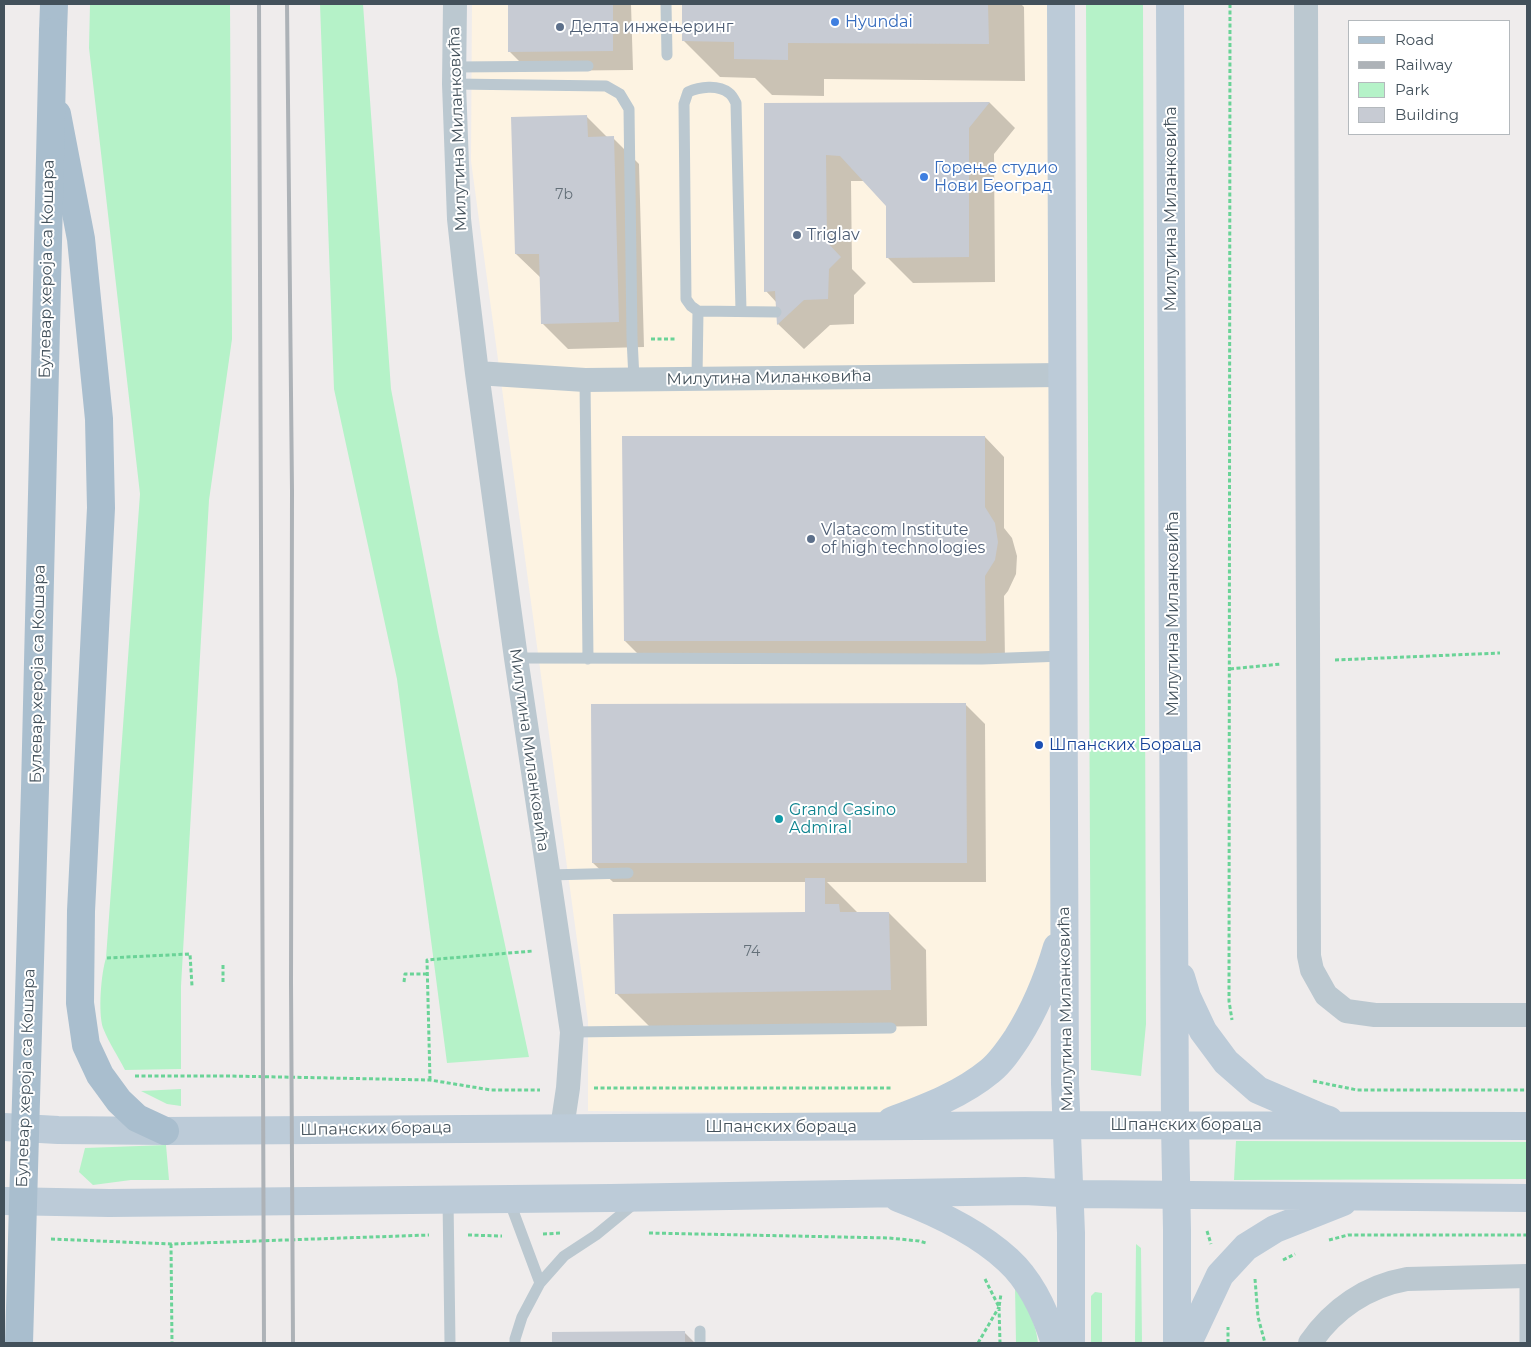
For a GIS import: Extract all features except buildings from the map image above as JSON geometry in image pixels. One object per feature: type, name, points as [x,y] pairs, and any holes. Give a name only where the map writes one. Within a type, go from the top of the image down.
[{"type":"main road","name":"Булевар хероја са Кошара","points":[[19,1343],[54,4]]},
{"type":"main road","points":[[51,83],[81,239],[99,419],[101,508],[81,911],[80,1003],[86,1046],[100,1075],[119,1101],[137,1118],[165,1131]]},
{"type":"street","name":"Милутина Миланковића","points":[[455,4],[459,219],[477,373],[516,658],[572,1032],[568,1088],[562,1128]]},
{"type":"street","name":"Милутина Миланковића","points":[[1061,4],[1065,1084],[1071,1233],[1071,1343]]},
{"type":"street","name":"Милутина Миланковића","points":[[1170,4],[1177,1343]]},
{"type":"street","points":[[1306,4],[1309,956],[1312,970],[1326,995],[1346,1010],[1374,1015],[1527,1015]]},
{"type":"street","name":"Милутина Миланковића","points":[[477,373],[585,380],[1062,376]]},
{"type":"street","points":[[875,1127],[944,1099],[969,1086],[992,1070],[1009,1051],[1032,1014],[1048,978],[1065,923]]},
{"type":"street","points":[[1174,955],[1187,997],[1203,1031],[1226,1062],[1258,1090],[1323,1118],[1358,1126]]},
{"type":"street","name":"Шпанских бораца","points":[[4,1127],[165,1131],[1068,1125],[1527,1126]]},
{"type":"street","points":[[4,1200],[129,1203],[1025,1191],[1069,1194],[1527,1198]]},
{"type":"street","points":[[882,1192],[930,1210],[980,1239],[1009,1261],[1022,1275],[1036,1298],[1055,1343]]},
{"type":"street","points":[[1188,1343],[1246,1247],[1275,1229],[1358,1196]]},
{"type":"street","points":[[1310,1343],[1330,1319],[1348,1303],[1389,1282],[1407,1279],[1526,1276]]},
{"type":"lane","points":[[666,4],[666,54]]},
{"type":"lane","points":[[455,76],[588,66]]},
{"type":"lane","points":[[455,76],[606,86],[620,94],[629,109],[634,379]]},
{"type":"lane","points":[[741,311],[736,103],[731,94],[722,88],[697,88],[688,92],[684,104],[686,299],[698,311],[776,312]]},
{"type":"lane","points":[[697,378],[698,311]]},
{"type":"lane","points":[[585,380],[588,659]]},
{"type":"lane","points":[[516,658],[982,658],[1064,656]]},
{"type":"lane","points":[[548,875],[628,873]]},
{"type":"lane","points":[[572,1032],[891,1028]]},
{"type":"lane","points":[[515,1343],[522,1317],[540,1283],[564,1256],[596,1234],[642,1197]]},
{"type":"lane","points":[[448,1199],[450,1343]]},
{"type":"lane","points":[[508,1199],[540,1283]]},
{"type":"lane","points":[[1525,1343],[1526,1276]]},
{"type":"lane","points":[[700,1331],[700,1343]]},
{"type":"path","points":[[1230,4],[1229,1001],[1234,1028]]},
{"type":"path","points":[[632,338],[698,339]]},
{"type":"path","points":[[1230,669],[1308,661],[1500,653]]},
{"type":"path","points":[[430,1080],[427,960],[530,951]]},
{"type":"path","points":[[106,958],[190,954],[192,986]]},
{"type":"path","points":[[223,965],[223,982]]},
{"type":"path","points":[[404,982],[405,974],[428,974]]},
{"type":"path","points":[[1310,1080],[1357,1090],[1527,1090]]},
{"type":"path","points":[[1205,1195],[1206,1229],[1224,1282],[1255,1276],[1258,1317],[1265,1343]]},
{"type":"path","points":[[539,1234],[568,1233]]},
{"type":"path","points":[[649,1234],[889,1238],[919,1241],[928,1244]]},
{"type":"path","points":[[50,1239],[171,1244],[449,1235],[510,1236]]},
{"type":"path","points":[[1323,1242],[1348,1235],[1527,1235]]},
{"type":"path","points":[[171,1244],[172,1343]]},
{"type":"path","points":[[1280,1262],[1297,1253]]},
{"type":"path","points":[[984,1277],[999,1307]]},
{"type":"path","points":[[1000,1343],[999,1307],[1003,1288]]},
{"type":"path","points":[[978,1343],[999,1307]]},
{"type":"shaded area","points":[[472,4],[1053,4],[1056,920],[1042,971],[989,1063],[917,1100],[876,1114],[588,1111],[588,1021],[471,161]]},
{"type":"green space","points":[[90,4],[230,4],[232,339],[209,500],[181,986],[181,1069],[125,1070],[108,1039],[101,1021],[101,993],[106,958],[140,494],[89,48]]},
{"type":"green space","points":[[320,4],[363,4],[391,389],[438,632],[529,1057],[447,1063],[397,679],[334,389]]},
{"type":"green space","points":[[1086,4],[1143,4],[1146,1024],[1141,1076],[1091,1070]]},
{"type":"green space","points":[[181,1089],[181,1106],[167,1104],[141,1091]]},
{"type":"green space","points":[[1236,1141],[1527,1142],[1527,1179],[1234,1180]]},
{"type":"green space","points":[[166,1145],[169,1180],[131,1180],[93,1185],[79,1172],[85,1148]]},
{"type":"green space","points":[[1136,1244],[1141,1248],[1142,1343],[1135,1343]]},
{"type":"green space","points":[[1015,1286],[1030,1313],[1038,1343],[1016,1343]]},
{"type":"green space","points":[[1095,1292],[1102,1293],[1102,1343],[1091,1343],[1091,1296]]},
{"type":"railway","points":[[259,4],[264,1343]]},
{"type":"railway","points":[[287,4],[292,491],[291,982],[293,1343]]},
{"type":"place","name":"Hyundai","points":[[835,22]]},
{"type":"place","name":"Делта инжењеринг","points":[[560,27]]},
{"type":"place","name":"Горење студио Нови Београд","points":[[924,177]]},
{"type":"place","name":"Triglav","points":[[797,235]]},
{"type":"place","name":"Vlatacom Institute of high technologies","points":[[811,539]]},
{"type":"place","name":"Шпанских Бораца","points":[[1039,745]]},
{"type":"place","name":"Grand Casino Admiral","points":[[779,819]]}]
